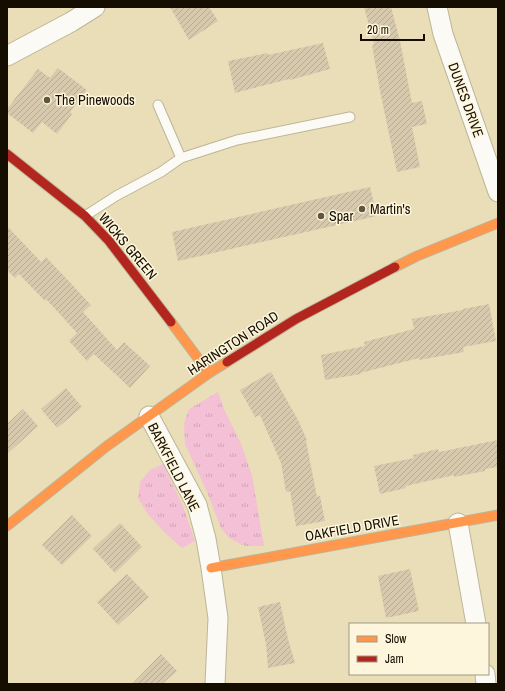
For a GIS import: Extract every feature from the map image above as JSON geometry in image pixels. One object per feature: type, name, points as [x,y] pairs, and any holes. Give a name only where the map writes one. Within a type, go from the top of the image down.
[{"type":"street","points":[[7,56],[71,22],[95,7]]},
{"type":"street","name":"DUNES DRIVE","points":[[437,7],[442,34],[498,192]]},
{"type":"street","name":"WICKS GREEN","points":[[7,154],[85,216],[109,241],[209,373]]},
{"type":"street","name":"HARINGTON ROAD","points":[[7,526],[107,446],[209,373],[296,319],[417,256],[498,222]]},
{"type":"street","name":"BARKFIELD LANE","points":[[149,416],[196,505],[206,539],[218,618],[215,684]]},
{"type":"street","name":"OAKFIELD DRIVE","points":[[211,568],[498,515]]},
{"type":"street","points":[[458,523],[476,623]]},
{"type":"lane","points":[[158,105],[181,158]]},
{"type":"lane","points":[[85,216],[116,196],[161,172],[181,158],[237,140],[350,117]]},
{"type":"green space","points":[[218,392],[224,409],[241,444],[252,475],[264,546],[245,546],[229,538],[221,528],[207,492],[185,444],[184,424],[189,409]]},
{"type":"green space","points":[[163,464],[183,506],[195,541],[182,548],[164,532],[147,513],[138,498],[140,482],[150,470]]},
{"type":"building","points":[[170,7],[209,7],[218,21],[189,40]]},
{"type":"building","points":[[364,7],[391,7],[400,41],[412,103],[422,101],[427,124],[412,127],[420,167],[397,172],[380,91],[372,45],[374,44]]},
{"type":"building","points":[[323,43],[330,69],[235,93],[228,61],[268,53],[268,55]]},
{"type":"building","name":"The Pinewoods","points":[[58,68],[87,90],[70,112],[72,114],[57,134],[42,122],[33,133],[7,113],[7,109],[38,69],[50,78]]},
{"type":"building","points":[[370,187],[377,216],[178,261],[172,232]]},
{"type":"building","points":[[7,226],[41,262],[46,257],[91,305],[83,312],[117,350],[124,342],[150,366],[130,388],[94,354],[87,361],[69,341],[77,333],[46,299],[45,301],[19,274],[15,278],[7,270]]},
{"type":"building","points":[[489,304],[496,341],[463,347],[464,352],[419,360],[419,358],[360,373],[361,374],[325,380],[321,355],[365,346],[364,342],[414,329],[412,319]]},
{"type":"building","points":[[271,372],[298,420],[307,440],[317,497],[320,496],[325,521],[296,526],[290,491],[286,492],[281,463],[260,415],[255,417],[240,390]]},
{"type":"building","points":[[66,388],[82,407],[57,428],[41,409]]},
{"type":"building","points":[[23,409],[38,426],[7,454],[7,424]]},
{"type":"building","points":[[498,440],[498,467],[454,477],[454,475],[406,486],[406,488],[380,494],[374,466],[414,458],[413,455],[438,449],[439,452]]},
{"type":"building","points":[[72,515],[92,536],[62,565],[42,545]]},
{"type":"building","points":[[120,523],[142,547],[115,573],[93,549]]},
{"type":"building","points":[[410,569],[419,611],[386,618],[378,576]]},
{"type":"building","points":[[127,574],[149,597],[118,625],[97,602]]},
{"type":"building","points":[[280,602],[295,663],[268,668],[266,644],[258,607]]},
{"type":"building","points":[[161,654],[177,671],[162,684],[132,684]]},
{"type":"traffic: slow","points":[[395,267],[417,256],[498,223]]},
{"type":"traffic: slow","points":[[171,322],[209,373]]},
{"type":"traffic: slow","points":[[7,526],[107,446],[209,373],[227,362]]},
{"type":"traffic: slow","points":[[211,568],[498,515]]},
{"type":"traffic: jam","points":[[7,154],[85,216],[109,241],[171,322]]},
{"type":"traffic: jam","points":[[227,362],[296,319],[395,267]]},
{"type":"place","name":"The Pinewoods","points":[[47,100]]},
{"type":"place","name":"Martin's","points":[[362,209]]},
{"type":"place","name":"Spar","points":[[321,216]]}]
